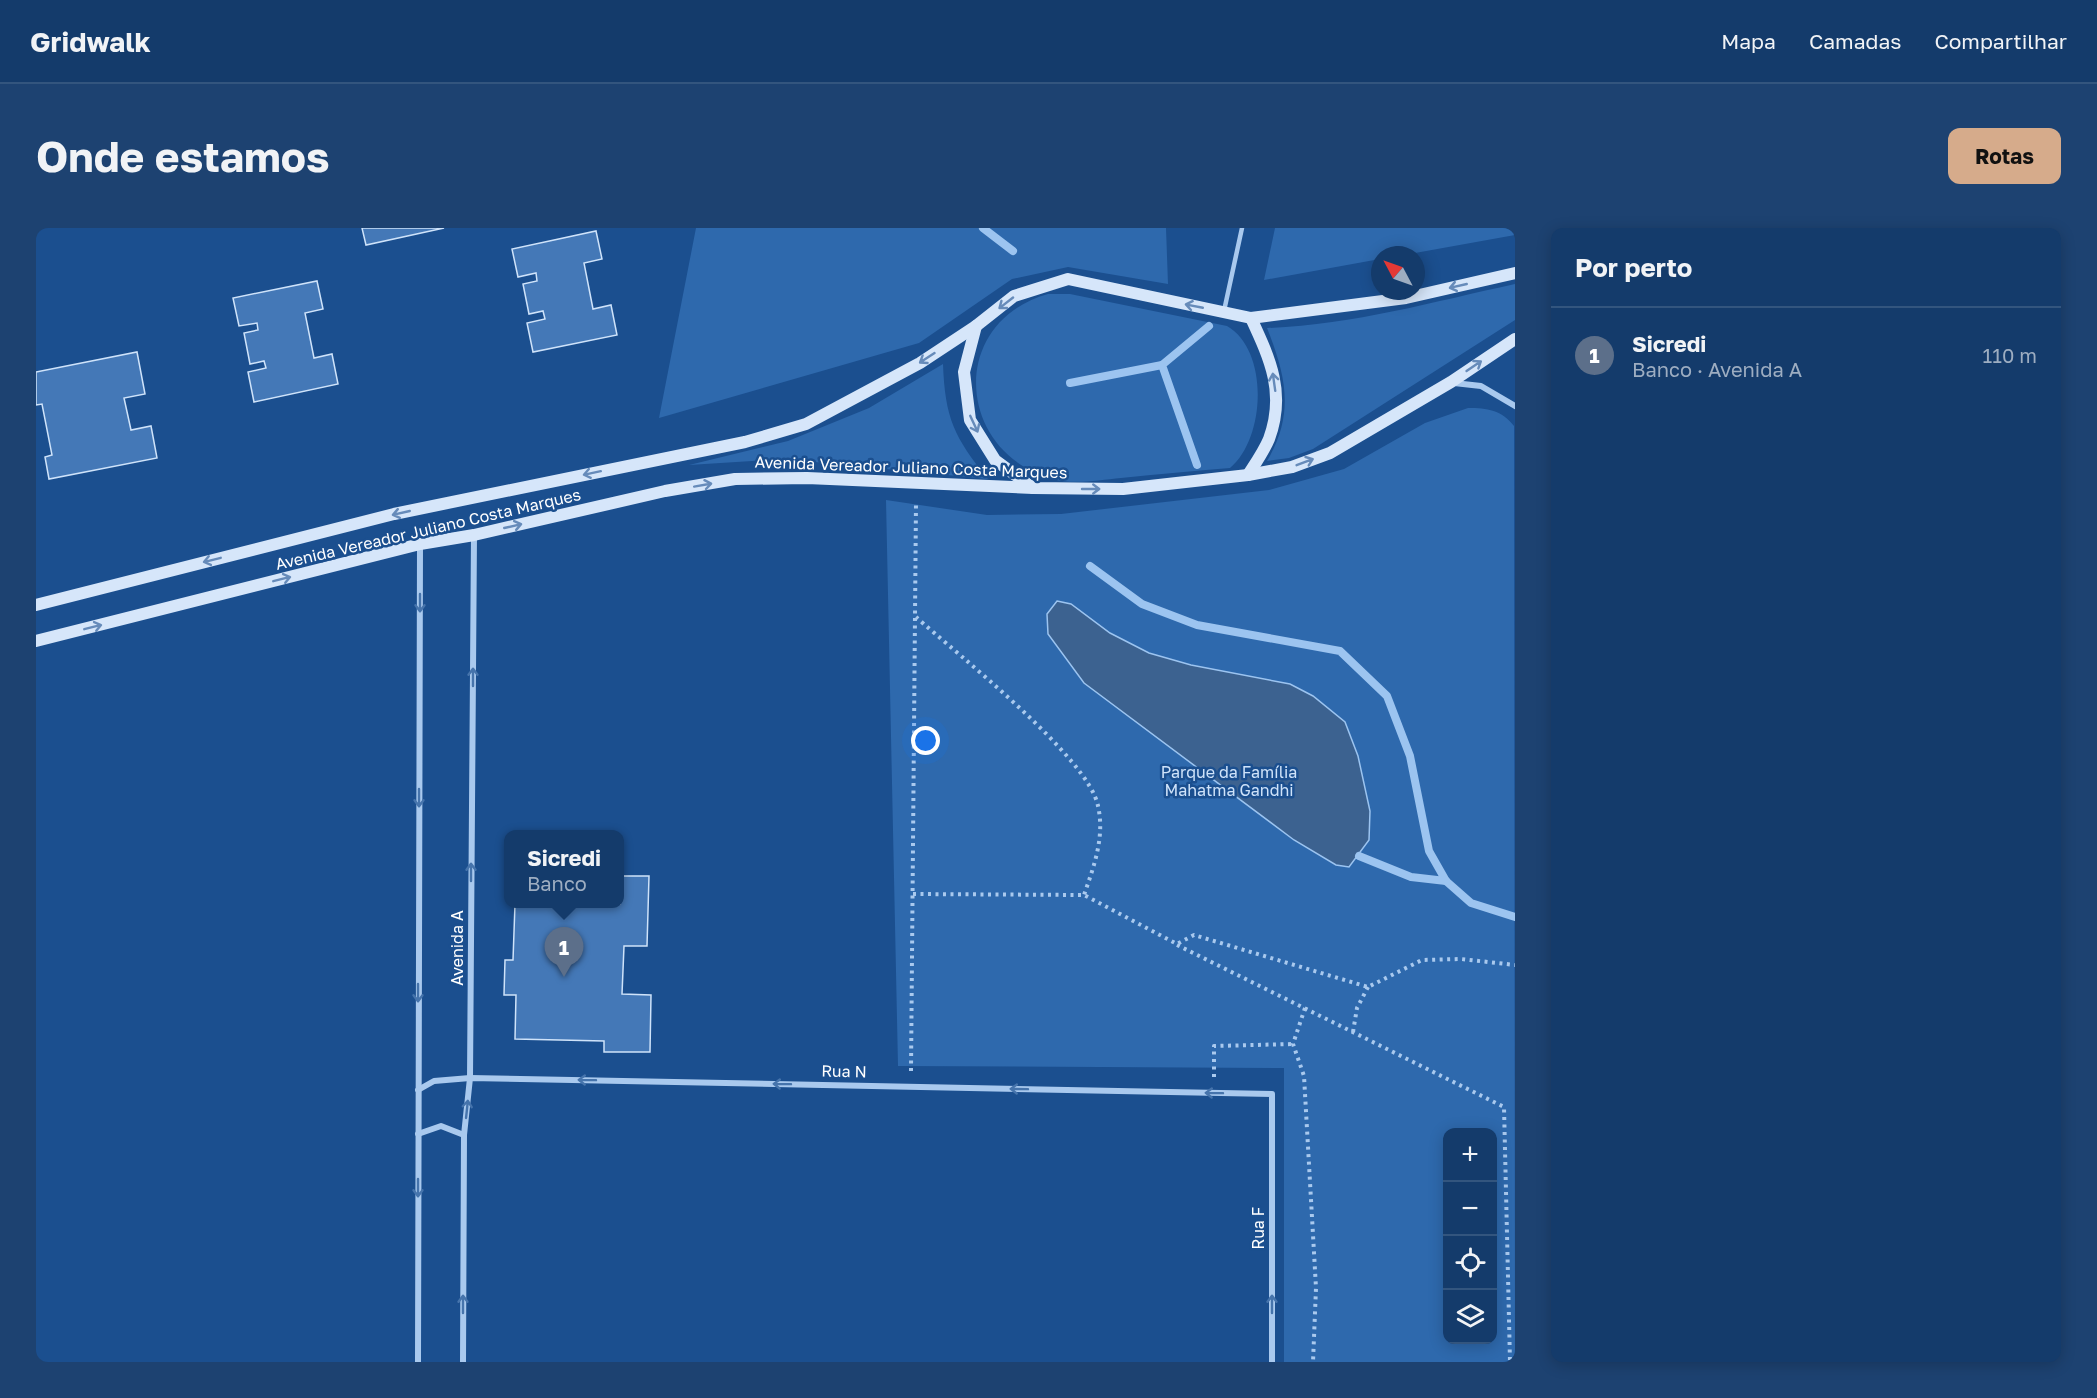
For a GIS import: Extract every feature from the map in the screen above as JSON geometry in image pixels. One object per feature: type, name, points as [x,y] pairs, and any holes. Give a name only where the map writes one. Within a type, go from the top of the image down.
[{"type":"main road","points":[[1248,476],[1269,439],[1277,402],[1272,364],[1251,318],[1406,298],[1515,273]]},
{"type":"main road","name":"Avenida Vereador Juliano Costa Marques","points":[[36,605],[394,514],[745,442],[806,424],[911,368],[976,326],[1014,296],[1068,279],[1251,318]]},
{"type":"main road","points":[[976,326],[964,372],[970,420],[994,460],[1033,488]]},
{"type":"main road","name":"Avenida Vereador Juliano Costa Marques","points":[[36,641],[420,544],[474,535],[665,491],[735,479],[807,478],[1033,488],[1123,489],[1248,476],[1292,467],[1330,453],[1450,382],[1515,339]]},
{"type":"street","points":[[1450,382],[1481,386],[1515,405]]},
{"type":"street","name":"Avenida A","points":[[463,1362],[464,1134],[470,1078],[474,535]]},
{"type":"street","points":[[418,1362],[420,544]]},
{"type":"street","name":"Rua N","points":[[418,1090],[434,1081],[470,1078],[1272,1094]]},
{"type":"street","name":"Rua F","points":[[1272,1094],[1272,1362]]},
{"type":"street","points":[[418,1134],[441,1126],[464,1134]]},
{"type":"lane","points":[[1224,311],[1242,228]]},
{"type":"path","points":[[911,1086],[917,483]]},
{"type":"path","points":[[915,617],[1067,753],[1087,782],[1098,804],[1100,827],[1097,858],[1084,895]]},
{"type":"path","points":[[913,894],[1084,895],[1177,944],[1504,1107],[1510,1362]]},
{"type":"path","points":[[1177,944],[1194,935],[1368,987]]},
{"type":"path","points":[[1353,1032],[1357,1008],[1368,987],[1422,960],[1461,959],[1515,964]]},
{"type":"path","points":[[1305,1008],[1293,1044],[1304,1076],[1316,1288],[1313,1362]]},
{"type":"path","points":[[1214,1093],[1214,1046],[1293,1044]]},
{"type":"green space","points":[[696,228],[1166,228],[1168,284],[1068,267],[1012,279],[919,343],[659,418]]},
{"type":"green space","points":[[1275,228],[1515,228],[1515,235],[1425,251],[1425,246],[1371,246],[1371,261],[1264,280]]},
{"type":"green space","points":[[1515,284],[1515,320],[1313,449],[1289,458],[1267,461],[1276,444],[1281,427],[1285,395],[1279,362],[1267,328],[1361,318]]},
{"type":"green space","points":[[1048,294],[1070,294],[1227,326],[1241,338],[1250,354],[1256,374],[1258,395],[1251,437],[1242,454],[1230,468],[1086,481],[1060,481],[1020,464],[996,442],[982,416],[976,386],[980,357],[993,331],[1015,309]]},
{"type":"green space","points":[[943,364],[946,399],[954,426],[967,451],[988,479],[784,459],[689,465],[788,441],[869,408]]},
{"type":"green space","name":"Parque da Família Mahatma Gandhi","points":[[1468,408],[1488,409],[1499,413],[1514,426],[1515,1362],[1284,1362],[1284,1068],[898,1066],[886,500],[987,515],[1061,514],[1269,490],[1344,469],[1425,423]]},
{"type":"shaded area","points":[[1057,601],[1071,604],[1110,633],[1149,653],[1191,665],[1290,684],[1313,696],[1345,722],[1358,756],[1370,811],[1369,840],[1349,867],[1336,865],[1294,840],[1084,683],[1048,634],[1047,614]]},
{"type":"building","points":[[362,228],[444,228],[366,245]]},
{"type":"building","points":[[596,231],[602,259],[584,263],[593,309],[611,305],[617,335],[533,352],[527,323],[545,319],[543,311],[529,314],[523,284],[537,281],[536,273],[518,277],[512,249]]},
{"type":"building","points":[[317,281],[323,309],[305,313],[314,358],[332,354],[338,384],[254,402],[248,372],[266,368],[264,361],[250,364],[244,333],[258,330],[257,323],[239,326],[233,298]]},
{"type":"building","points":[[137,352],[145,394],[124,398],[131,430],[151,426],[157,458],[49,479],[45,457],[52,455],[42,404],[36,405],[36,372]]},
{"type":"building","points":[[624,876],[649,876],[647,946],[624,946],[622,994],[651,995],[650,1052],[604,1052],[604,1041],[515,1039],[516,995],[504,995],[505,960],[513,960],[515,908],[624,908]]},
{"type":"waterway","points":[[983,228],[1013,251]]},
{"type":"waterway","points":[[1197,465],[1162,365],[1209,326]]},
{"type":"waterway","points":[[1070,383],[1162,365]]},
{"type":"waterway","points":[[1090,566],[1142,604],[1197,625],[1340,651],[1387,696],[1410,756],[1429,851],[1446,881],[1471,903],[1515,917]]},
{"type":"waterway","points":[[1359,856],[1411,877],[1446,881]]},
{"type":"place","name":"Sicredi","points":[[564,977]]}]
